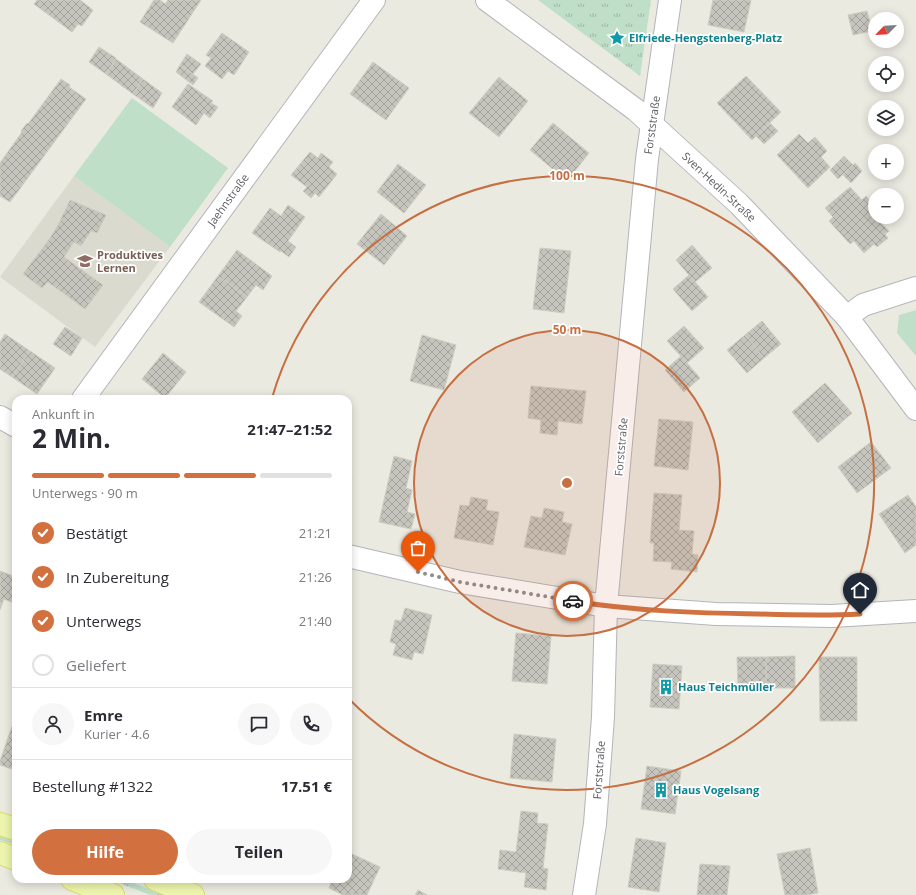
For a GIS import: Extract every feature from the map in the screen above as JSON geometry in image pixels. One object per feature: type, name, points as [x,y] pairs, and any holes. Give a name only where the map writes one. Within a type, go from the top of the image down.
[{"type":"main road","points":[[0,824],[12,828]]},
{"type":"main road","points":[[0,853],[12,857]]},
{"type":"main road","points":[[82,883],[113,895]]},
{"type":"main road","points":[[164,883],[193,895]]},
{"type":"street","name":"Jaehnstraße","points":[[86,395],[374,0]]},
{"type":"street","name":"Sven-Hedin-Straße","points":[[487,0],[630,106],[652,124],[739,204],[847,317],[916,408]]},
{"type":"street","name":"Forststraße","points":[[584,895],[595,824],[603,718],[606,606],[652,124],[670,0]]},
{"type":"street","points":[[847,317],[863,305],[916,288]]},
{"type":"street","points":[[0,417],[12,424]]},
{"type":"street","points":[[352,557],[460,582],[606,606],[716,614],[824,616],[916,611]]},
{"type":"shaded area","name":"Produktives Lernen","points":[[74,176],[170,247],[95,347],[0,277]]},
{"type":"green space","name":"Elfriede-Hengstenberg-Platz","points":[[538,0],[651,0],[640,76]]},
{"type":"green space","points":[[132,98],[228,168],[170,247],[74,176]]},
{"type":"green space","points":[[916,310],[916,356],[897,333],[899,315]]},
{"type":"green space","points":[[0,834],[12,838],[12,844],[0,840]]},
{"type":"green space","points":[[119,883],[133,883],[164,895],[150,895]]},
{"type":"building","points":[[37,0],[80,0],[93,10],[82,26],[78,24],[72,32],[34,4]]},
{"type":"building","points":[[154,0],[160,0],[165,4],[168,0],[201,0],[173,43],[140,22]]},
{"type":"building","points":[[713,0],[751,0],[744,32],[708,25]]},
{"type":"building","points":[[867,11],[868,32],[853,35],[848,15]]},
{"type":"building","points":[[222,33],[249,52],[234,75],[228,71],[222,79],[205,66],[211,58],[206,55]]},
{"type":"building","points":[[99,47],[116,58],[106,74],[89,62]]},
{"type":"building","points":[[187,54],[201,64],[193,74],[180,65]]},
{"type":"building","points":[[116,59],[143,79],[133,94],[106,74]]},
{"type":"building","points":[[373,62],[409,88],[386,120],[350,94]]},
{"type":"building","points":[[180,65],[198,78],[193,85],[176,72]]},
{"type":"building","points":[[746,76],[781,112],[752,140],[717,103]]},
{"type":"building","points":[[499,77],[528,101],[499,137],[469,113]]},
{"type":"building","points":[[61,79],[70,85],[69,87],[86,99],[10,202],[0,196],[0,163],[22,132],[21,131],[27,123],[28,124]]},
{"type":"building","points":[[143,79],[162,93],[153,108],[133,94]]},
{"type":"building","points":[[188,84],[213,101],[211,103],[218,107],[210,118],[204,113],[196,125],[172,107]]},
{"type":"building","points":[[553,123],[589,153],[567,181],[530,150]]},
{"type":"building","points":[[770,123],[778,131],[764,144],[756,136]]},
{"type":"building","points":[[799,134],[808,143],[815,137],[827,151],[821,157],[830,167],[808,188],[777,155]]},
{"type":"building","points":[[310,152],[318,158],[321,153],[333,162],[329,167],[337,174],[319,197],[315,193],[311,198],[303,191],[307,187],[291,175]]},
{"type":"building","points":[[844,156],[853,165],[838,179],[830,170]]},
{"type":"building","points":[[855,163],[862,171],[851,183],[843,175]]},
{"type":"building","points":[[398,164],[426,185],[404,213],[377,192]]},
{"type":"building","points":[[850,187],[862,200],[866,196],[868,198],[868,224],[882,224],[889,231],[885,234],[888,238],[877,247],[874,244],[864,253],[854,241],[850,244],[829,221],[833,217],[825,208]]},
{"type":"building","points":[[70,200],[106,215],[97,233],[91,231],[81,246],[74,242],[64,257],[103,285],[85,309],[48,282],[42,288],[23,274],[50,238]]},
{"type":"building","points":[[288,205],[305,217],[288,241],[296,247],[289,257],[252,233],[270,208],[281,216]]},
{"type":"building","points":[[381,214],[407,236],[384,265],[357,244]]},
{"type":"building","points":[[692,245],[712,268],[695,282],[676,260]]},
{"type":"building","points":[[540,248],[571,251],[564,313],[533,309]]},
{"type":"building","points":[[237,250],[272,276],[263,290],[256,285],[247,297],[218,276]]},
{"type":"building","points":[[689,275],[708,297],[692,311],[673,289]]},
{"type":"building","points":[[218,276],[247,297],[236,311],[242,316],[234,327],[199,302]]},
{"type":"building","points":[[762,321],[781,344],[764,358],[745,335]]},
{"type":"building","points":[[684,326],[704,348],[687,363],[667,341]]},
{"type":"building","points":[[65,327],[82,338],[71,356],[53,344]]},
{"type":"building","points":[[5,334],[30,351],[12,377],[0,369],[0,342]]},
{"type":"building","points":[[422,335],[456,345],[444,390],[410,381]]},
{"type":"building","points":[[745,335],[764,358],[747,373],[727,350]]},
{"type":"building","points":[[30,351],[55,368],[37,394],[12,377]]},
{"type":"building","points":[[163,353],[186,372],[167,395],[161,395],[142,379]]},
{"type":"building","points":[[681,356],[700,378],[684,392],[665,370]]},
{"type":"building","points":[[825,383],[852,413],[818,443],[792,412]]},
{"type":"building","points":[[531,386],[586,391],[582,424],[558,421],[557,435],[540,433],[541,420],[528,418]]},
{"type":"building","points":[[659,419],[693,422],[688,470],[654,466]]},
{"type":"building","points":[[871,442],[891,468],[857,493],[838,467]]},
{"type":"building","points":[[394,456],[412,461],[406,488],[412,490],[407,512],[415,514],[411,529],[379,522]]},
{"type":"building","points":[[654,493],[682,495],[679,530],[694,531],[692,554],[698,555],[697,572],[671,569],[672,562],[653,561],[654,543],[650,543]]},
{"type":"building","points":[[908,495],[916,507],[916,545],[905,553],[879,514]]},
{"type":"building","points":[[471,497],[488,500],[486,510],[499,512],[493,545],[454,538],[460,505],[469,506]]},
{"type":"building","points":[[544,508],[564,512],[562,522],[572,524],[565,555],[524,547],[531,516],[542,518]]},
{"type":"building","points":[[0,571],[12,576],[12,602],[4,599],[0,610]]},
{"type":"building","points":[[405,608],[432,615],[423,654],[414,652],[412,660],[393,655],[396,644],[390,642],[395,620],[401,621]]},
{"type":"building","points":[[516,633],[551,636],[547,684],[512,681]]},
{"type":"building","points":[[795,656],[795,688],[766,688],[766,657]]},
{"type":"building","points":[[737,657],[766,657],[766,688],[738,689]]},
{"type":"building","points":[[819,657],[857,657],[857,721],[820,721]]},
{"type":"building","name":"Haus Teichmüller","points":[[653,664],[682,666],[679,709],[650,707]]},
{"type":"building","points":[[12,726],[12,769],[0,765]]},
{"type":"building","points":[[514,734],[556,739],[552,782],[510,778]]},
{"type":"building","name":"Haus Vogelsang","points":[[647,766],[681,771],[675,814],[641,809]]},
{"type":"building","points":[[521,811],[538,813],[537,823],[548,824],[543,868],[548,869],[546,890],[524,887],[526,873],[498,869],[500,850],[516,852]]},
{"type":"building","points":[[636,838],[666,843],[659,892],[628,887]]},
{"type":"building","points":[[810,848],[818,893],[806,895],[785,895],[777,854]]},
{"type":"building","points":[[352,854],[380,867],[367,895],[343,895],[329,888],[331,883],[352,883]]},
{"type":"building","points":[[700,864],[730,866],[727,895],[697,895]]},
{"type":"building","points":[[418,890],[427,895],[415,895]]},
{"type":"way so far","points":[[418,572],[460,582],[573,601]]},
{"type":"place","name":"Elfriede-Hengstenberg-Platz","points":[[617,38]]},
{"type":"place","name":"Produktives Lernen","points":[[85,261]]},
{"type":"place","name":"Haus Teichmüller","points":[[666,687]]},
{"type":"place","name":"Haus Vogelsang","points":[[661,790]]},
{"type":"route","points":[[573,601],[606,606],[716,614],[832,616],[860,614]]}]
